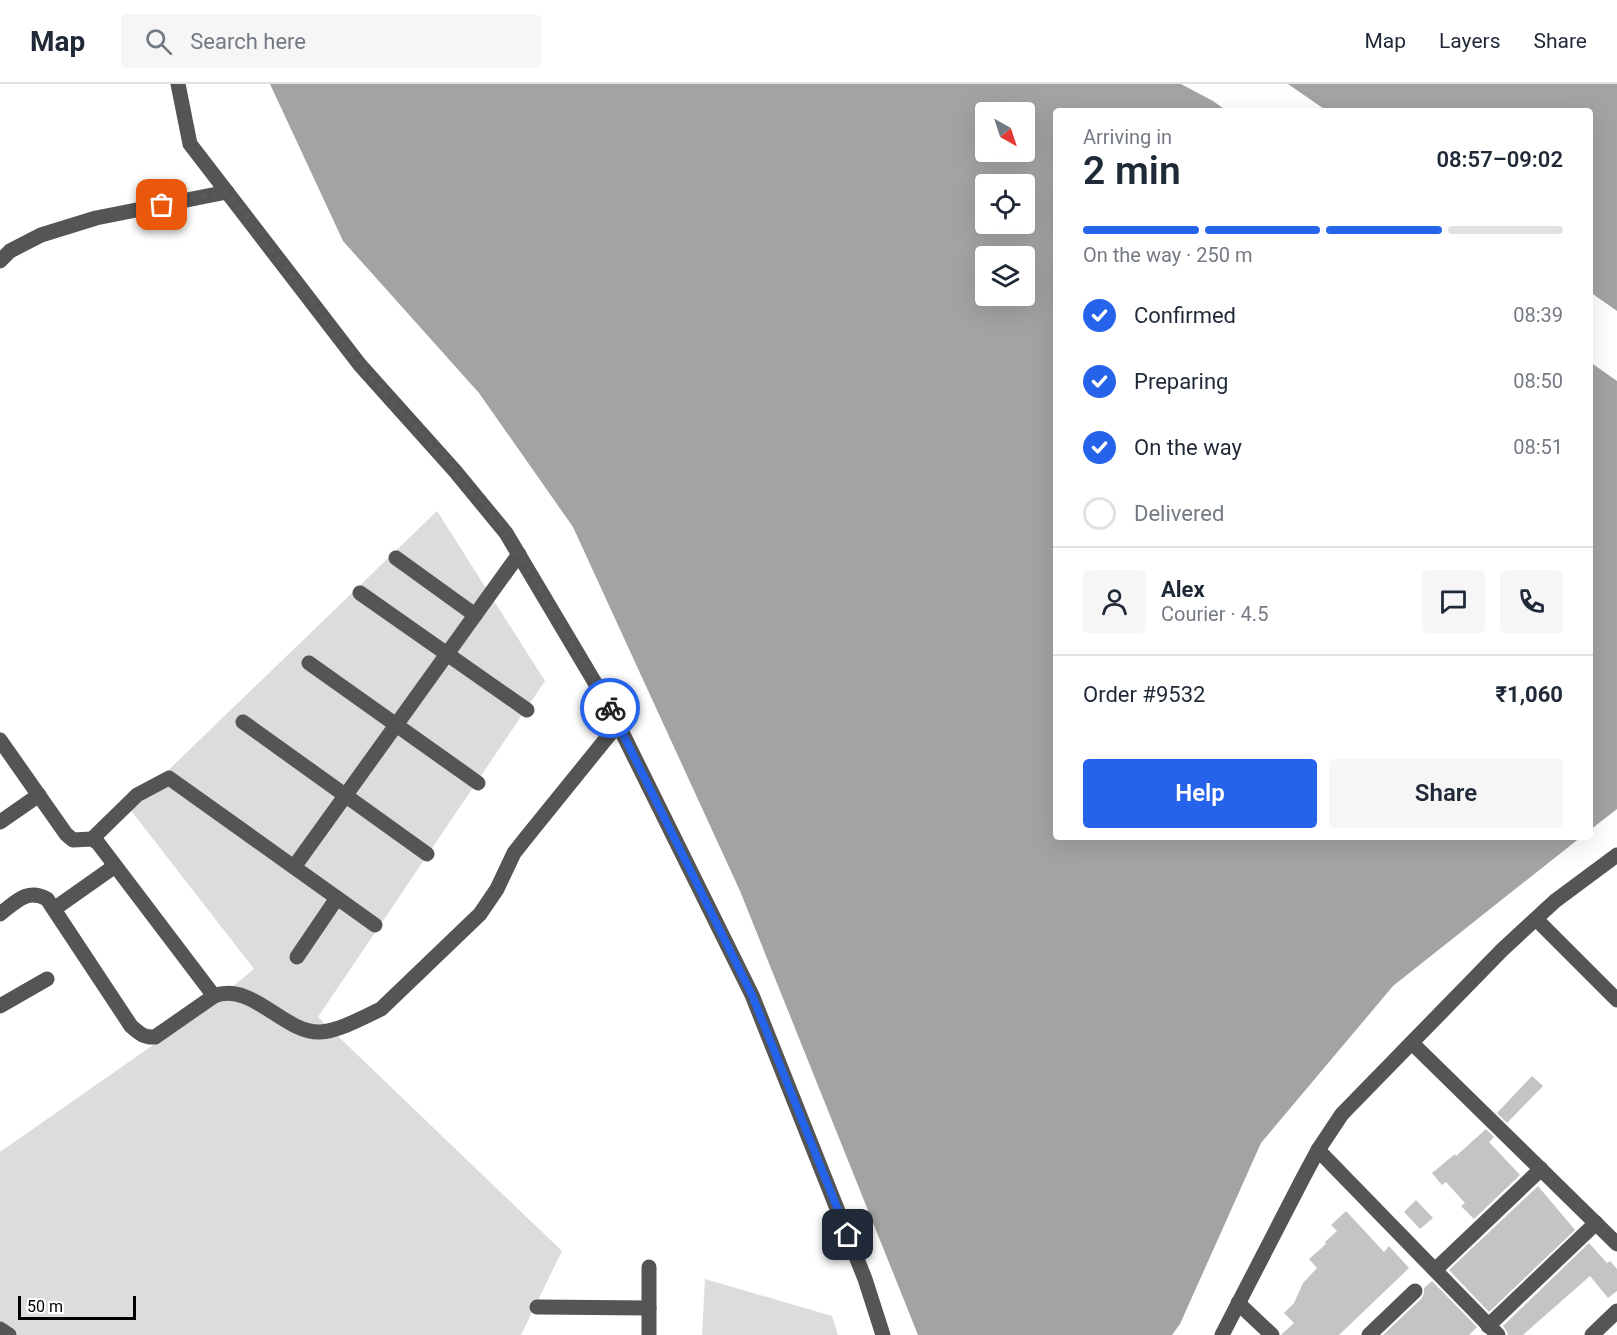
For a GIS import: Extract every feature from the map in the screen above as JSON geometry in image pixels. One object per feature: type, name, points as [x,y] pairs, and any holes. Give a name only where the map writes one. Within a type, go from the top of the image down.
[{"type":"street","points":[[178,84],[190,144],[360,365],[455,471],[506,533],[604,698],[752,995],[865,1279],[883,1335]]},
{"type":"street","points":[[0,261],[10,251],[41,235],[96,218],[227,192]]},
{"type":"street","points":[[294,867],[519,554]]},
{"type":"street","points":[[396,558],[476,615]]},
{"type":"street","points":[[360,593],[527,710]]},
{"type":"street","points":[[309,663],[478,783]]},
{"type":"street","points":[[243,722],[427,854]]},
{"type":"street","points":[[0,914],[27,894],[39,895],[47,899],[131,1026],[148,1038],[155,1037],[223,992],[236,992],[303,1029],[318,1032],[330,1031],[381,1009],[480,914],[525,839],[618,724]]},
{"type":"street","points":[[0,740],[66,834],[73,840],[92,839],[98,843],[214,996]]},
{"type":"street","points":[[92,839],[137,795],[170,777],[375,925]]},
{"type":"street","points":[[0,822],[39,795]]},
{"type":"street","points":[[1222,1335],[1318,1150],[1342,1114],[1502,950],[1555,901],[1617,855]]},
{"type":"street","points":[[54,909],[115,866]]},
{"type":"street","points":[[297,957],[337,898]]},
{"type":"street","points":[[1536,919],[1617,1000]]},
{"type":"street","points":[[0,1006],[47,979]]},
{"type":"street","points":[[1412,1043],[1617,1244]]},
{"type":"street","points":[[1318,1150],[1493,1330],[1596,1223]]},
{"type":"street","points":[[1435,1270],[1541,1170]]},
{"type":"street","points":[[649,1267],[649,1335]]},
{"type":"street","points":[[1369,1335],[1414,1291]]},
{"type":"street","points":[[1238,1303],[1272,1335]]},
{"type":"street","points":[[537,1307],[649,1308]]},
{"type":"street","points":[[1592,1335],[1617,1311]]},
{"type":"street","points":[[0,1329],[9,1335]]},
{"type":"shaded area","points":[[270,84],[1181,84],[1223,108],[1053,108],[1053,840],[1577,840],[1393,986],[1261,1143],[1180,1324],[1172,1335],[918,1335],[740,891],[573,527],[479,393],[343,241]]},
{"type":"shaded area","points":[[1288,84],[1617,84],[1617,311],[1593,294],[1593,108],[1323,108]]},
{"type":"shaded area","points":[[1593,364],[1617,381],[1617,809],[1593,828]]},
{"type":"shaded area","points":[[437,511],[545,681],[318,1017],[562,1251],[521,1335],[0,1335],[0,1152],[206,1008],[254,969],[129,808]]},
{"type":"shaded area","points":[[705,1279],[832,1316],[838,1335],[702,1335]]},
{"type":"building","points":[[1532,1076],[1543,1086],[1507,1123],[1497,1113]]},
{"type":"building","points":[[1486,1129],[1494,1137],[1489,1142],[1520,1175],[1474,1219],[1461,1206],[1465,1203],[1446,1182],[1442,1185],[1432,1173],[1455,1154],[1456,1156]]},
{"type":"building","points":[[1538,1186],[1575,1230],[1489,1312],[1449,1270]]},
{"type":"building","points":[[1416,1200],[1433,1218],[1420,1229],[1404,1212]]},
{"type":"building","points":[[1346,1211],[1384,1252],[1389,1246],[1409,1268],[1339,1335],[1281,1335],[1294,1323],[1284,1313],[1294,1303],[1303,1283],[1317,1268],[1309,1259],[1337,1231],[1331,1225]]},
{"type":"building","points":[[1589,1243],[1607,1263],[1610,1261],[1617,1269],[1617,1291],[1608,1298],[1590,1276],[1523,1335],[1508,1335],[1503,1326]]},
{"type":"building","points":[[1432,1281],[1477,1327],[1469,1335],[1383,1335],[1422,1298],[1424,1288]]},
{"type":"way so far","points":[[162,205],[227,192],[360,365],[455,471],[506,533],[610,708]]},
{"type":"route","points":[[610,708],[752,995],[848,1235]]}]
